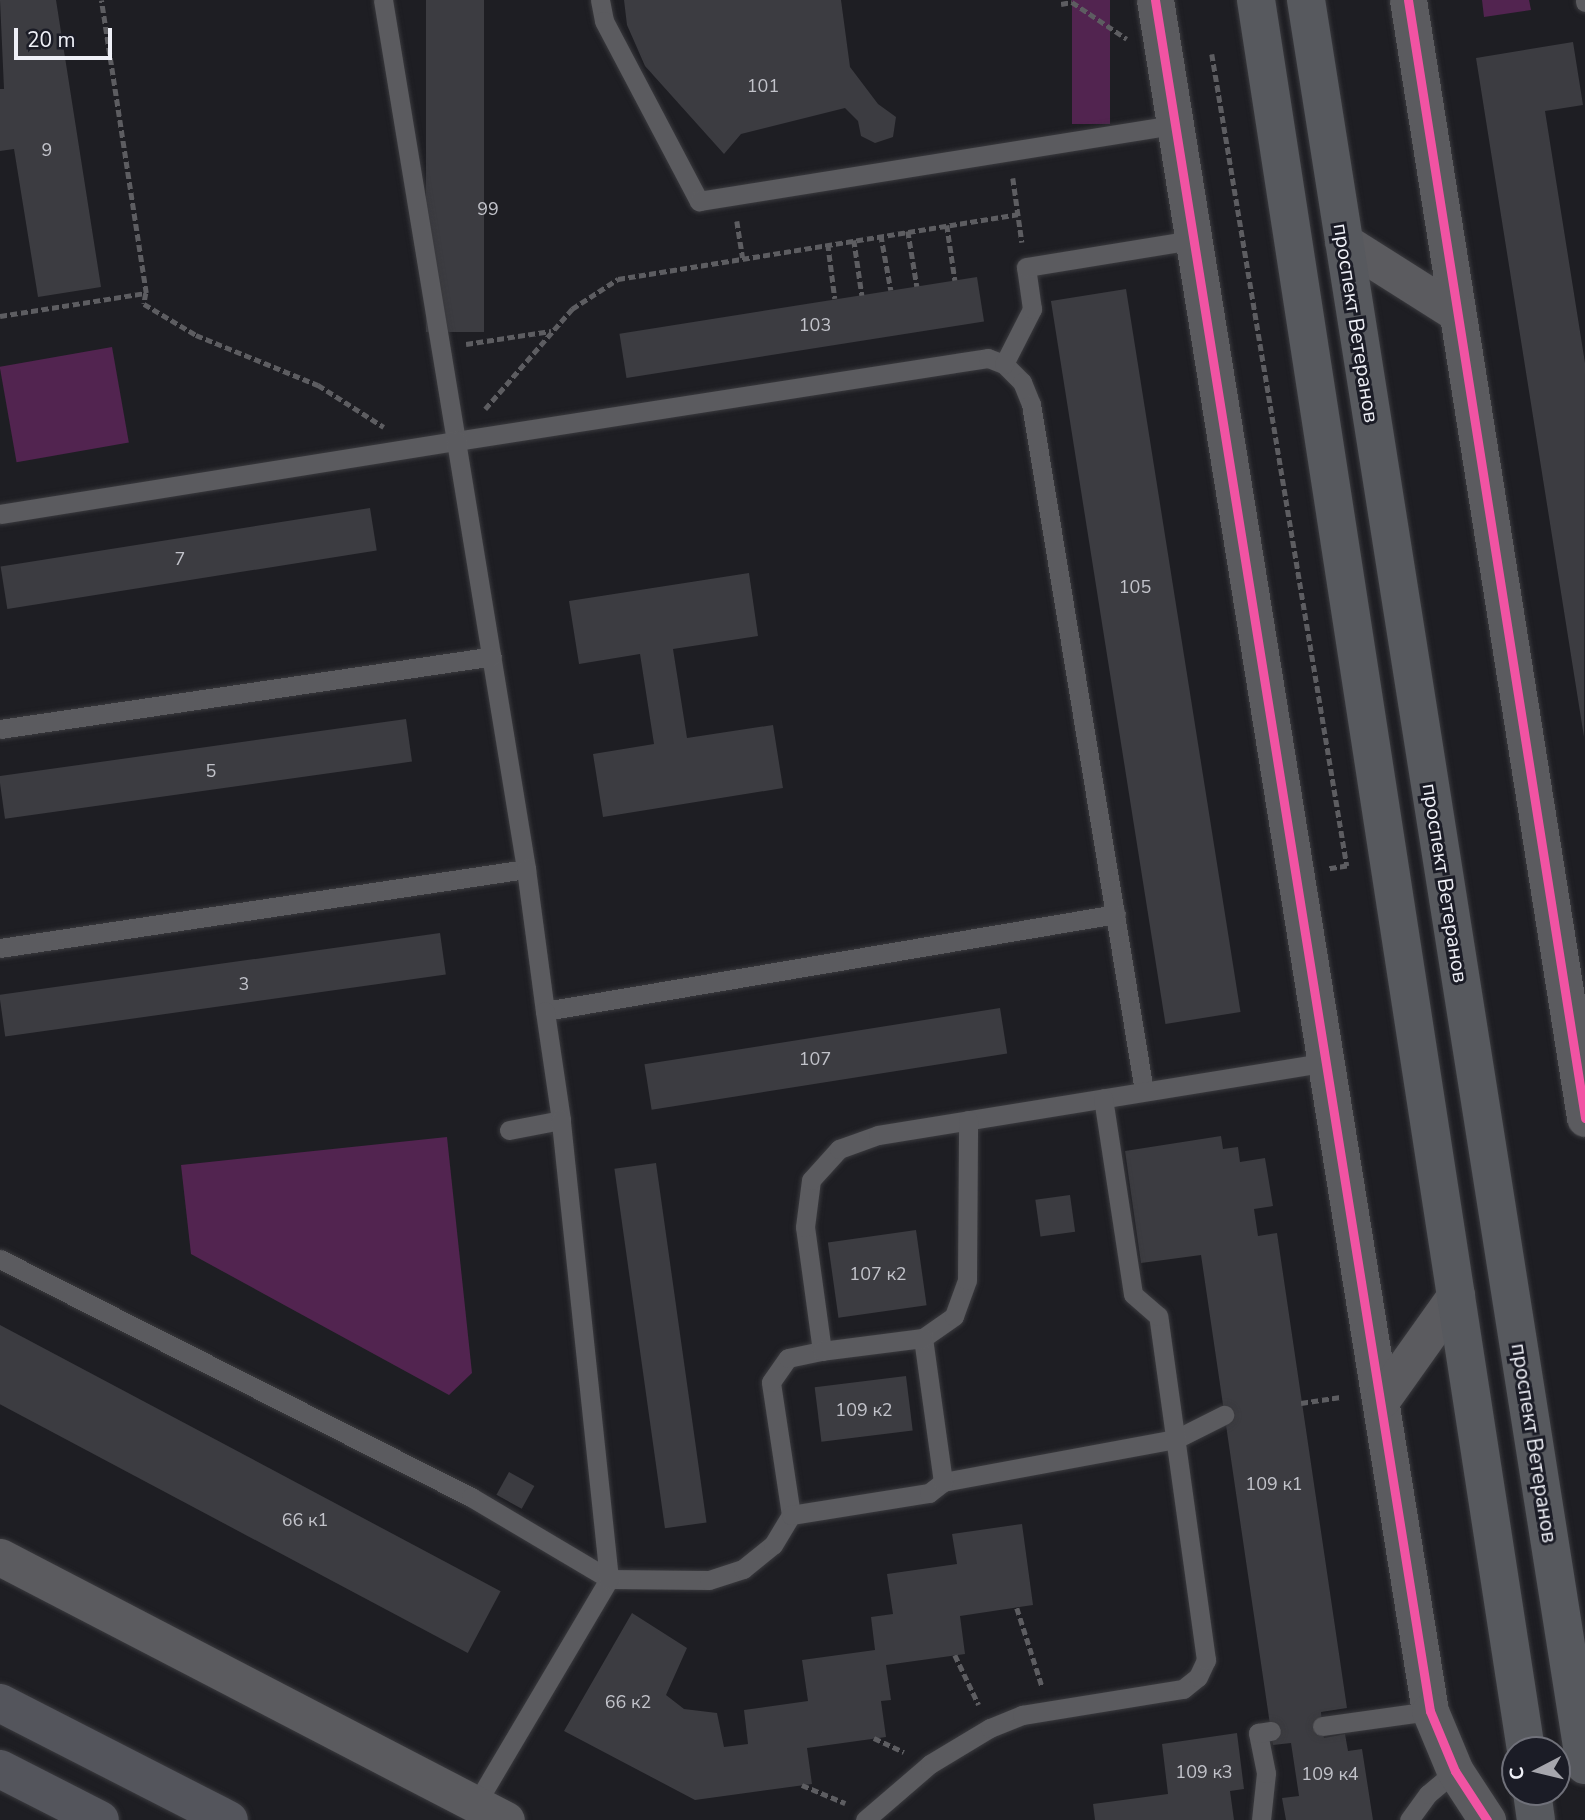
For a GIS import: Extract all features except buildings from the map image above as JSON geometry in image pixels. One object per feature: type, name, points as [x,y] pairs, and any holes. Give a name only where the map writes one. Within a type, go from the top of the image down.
[{"type":"main road","points":[[1256,0],[1523,1736]]},
{"type":"main road","name":"проспект Ветеранов","points":[[1306,0],[1585,1765]]},
{"type":"main road","points":[[0,1703],[229,1820]]},
{"type":"main road","points":[[0,1769],[100,1820]]},
{"type":"street","points":[[1155,0],[1324,1063],[1382,1399],[1430,1711],[1455,1771],[1487,1820]]},
{"type":"street","points":[[1408,0],[1457,313],[1578,1025],[1585,1118]]},
{"type":"street","points":[[1343,241],[1457,313]]},
{"type":"street","points":[[1382,1399],[1455,1295]]},
{"type":"street","points":[[0,1557],[491,1812]]},
{"type":"lane","points":[[383,0],[526,869],[561,1120],[609,1579],[491,1812]]},
{"type":"lane","points":[[600,0],[604,21],[699,201],[1174,125]]},
{"type":"lane","points":[[1004,364],[1032,309],[1026,267],[1193,240]]},
{"type":"lane","points":[[0,514],[988,358],[1004,364],[1022,382],[1031,404],[1144,1091]]},
{"type":"lane","points":[[0,729],[492,656]]},
{"type":"lane","points":[[0,948],[526,869]]},
{"type":"lane","points":[[545,1011],[1116,914]]},
{"type":"lane","points":[[822,1351],[805,1227],[811,1180],[839,1150],[878,1135],[1324,1063]]},
{"type":"lane","points":[[867,1816],[960,1743],[990,1728],[1050,1710],[1182,1689],[1198,1677],[1206,1660],[1158,1316],[1133,1294],[1103,1098]]},
{"type":"lane","points":[[509,1130],[561,1120]]},
{"type":"lane","points":[[0,1259],[471,1497],[609,1579],[709,1580],[743,1569],[773,1545],[791,1515],[771,1382],[788,1358],[923,1338],[954,1316],[967,1280],[968,1120]]},
{"type":"lane","points":[[923,1338],[943,1482]]},
{"type":"lane","points":[[791,1515],[929,1493],[943,1482],[1176,1439],[1224,1415]]},
{"type":"lane","points":[[1322,1726],[1430,1711]]},
{"type":"lane","points":[[1261,1820],[1266,1773],[1258,1733],[1271,1731]]},
{"type":"lane","points":[[1409,1820],[1428,1794],[1455,1771]]},
{"type":"path","points":[[101,0],[146,293],[144,304],[196,335],[318,385],[417,447]]},
{"type":"path","points":[[1061,4],[1072,2],[1127,39]]},
{"type":"path","points":[[1212,54],[1348,866]]},
{"type":"path","points":[[1009,152],[1026,267]]},
{"type":"path","points":[[733,195],[743,258]]},
{"type":"path","points":[[456,441],[552,331],[592,293],[618,279],[1018,214]]},
{"type":"path","points":[[947,225],[955,280]]},
{"type":"path","points":[[908,231],[917,286]]},
{"type":"path","points":[[881,235],[891,290]]},
{"type":"path","points":[[854,240],[862,295]]},
{"type":"path","points":[[828,244],[835,299]]},
{"type":"path","points":[[0,316],[146,293]]},
{"type":"path","points":[[441,348],[552,331]]},
{"type":"path","points":[[1301,1403],[1341,1397]]},
{"type":"path","points":[[1017,1608],[1050,1710]]},
{"type":"path","points":[[955,1655],[990,1728]]},
{"type":"path","points":[[802,1785],[867,1816]]},
{"type":"shaded area","points":[[1072,0],[1110,0],[1110,124],[1072,124]]},
{"type":"shaded area","points":[[1482,0],[1529,0],[1531,10],[1484,17]]},
{"type":"shaded area","points":[[112,347],[129,443],[17,462],[0,367]]},
{"type":"shaded area","points":[[447,1137],[472,1373],[449,1395],[191,1254],[181,1165]]},
{"type":"cycle path","points":[[1155,0],[1430,1711],[1455,1771],[1487,1820]]},
{"type":"cycle path","points":[[1408,0],[1585,1118]]}]
